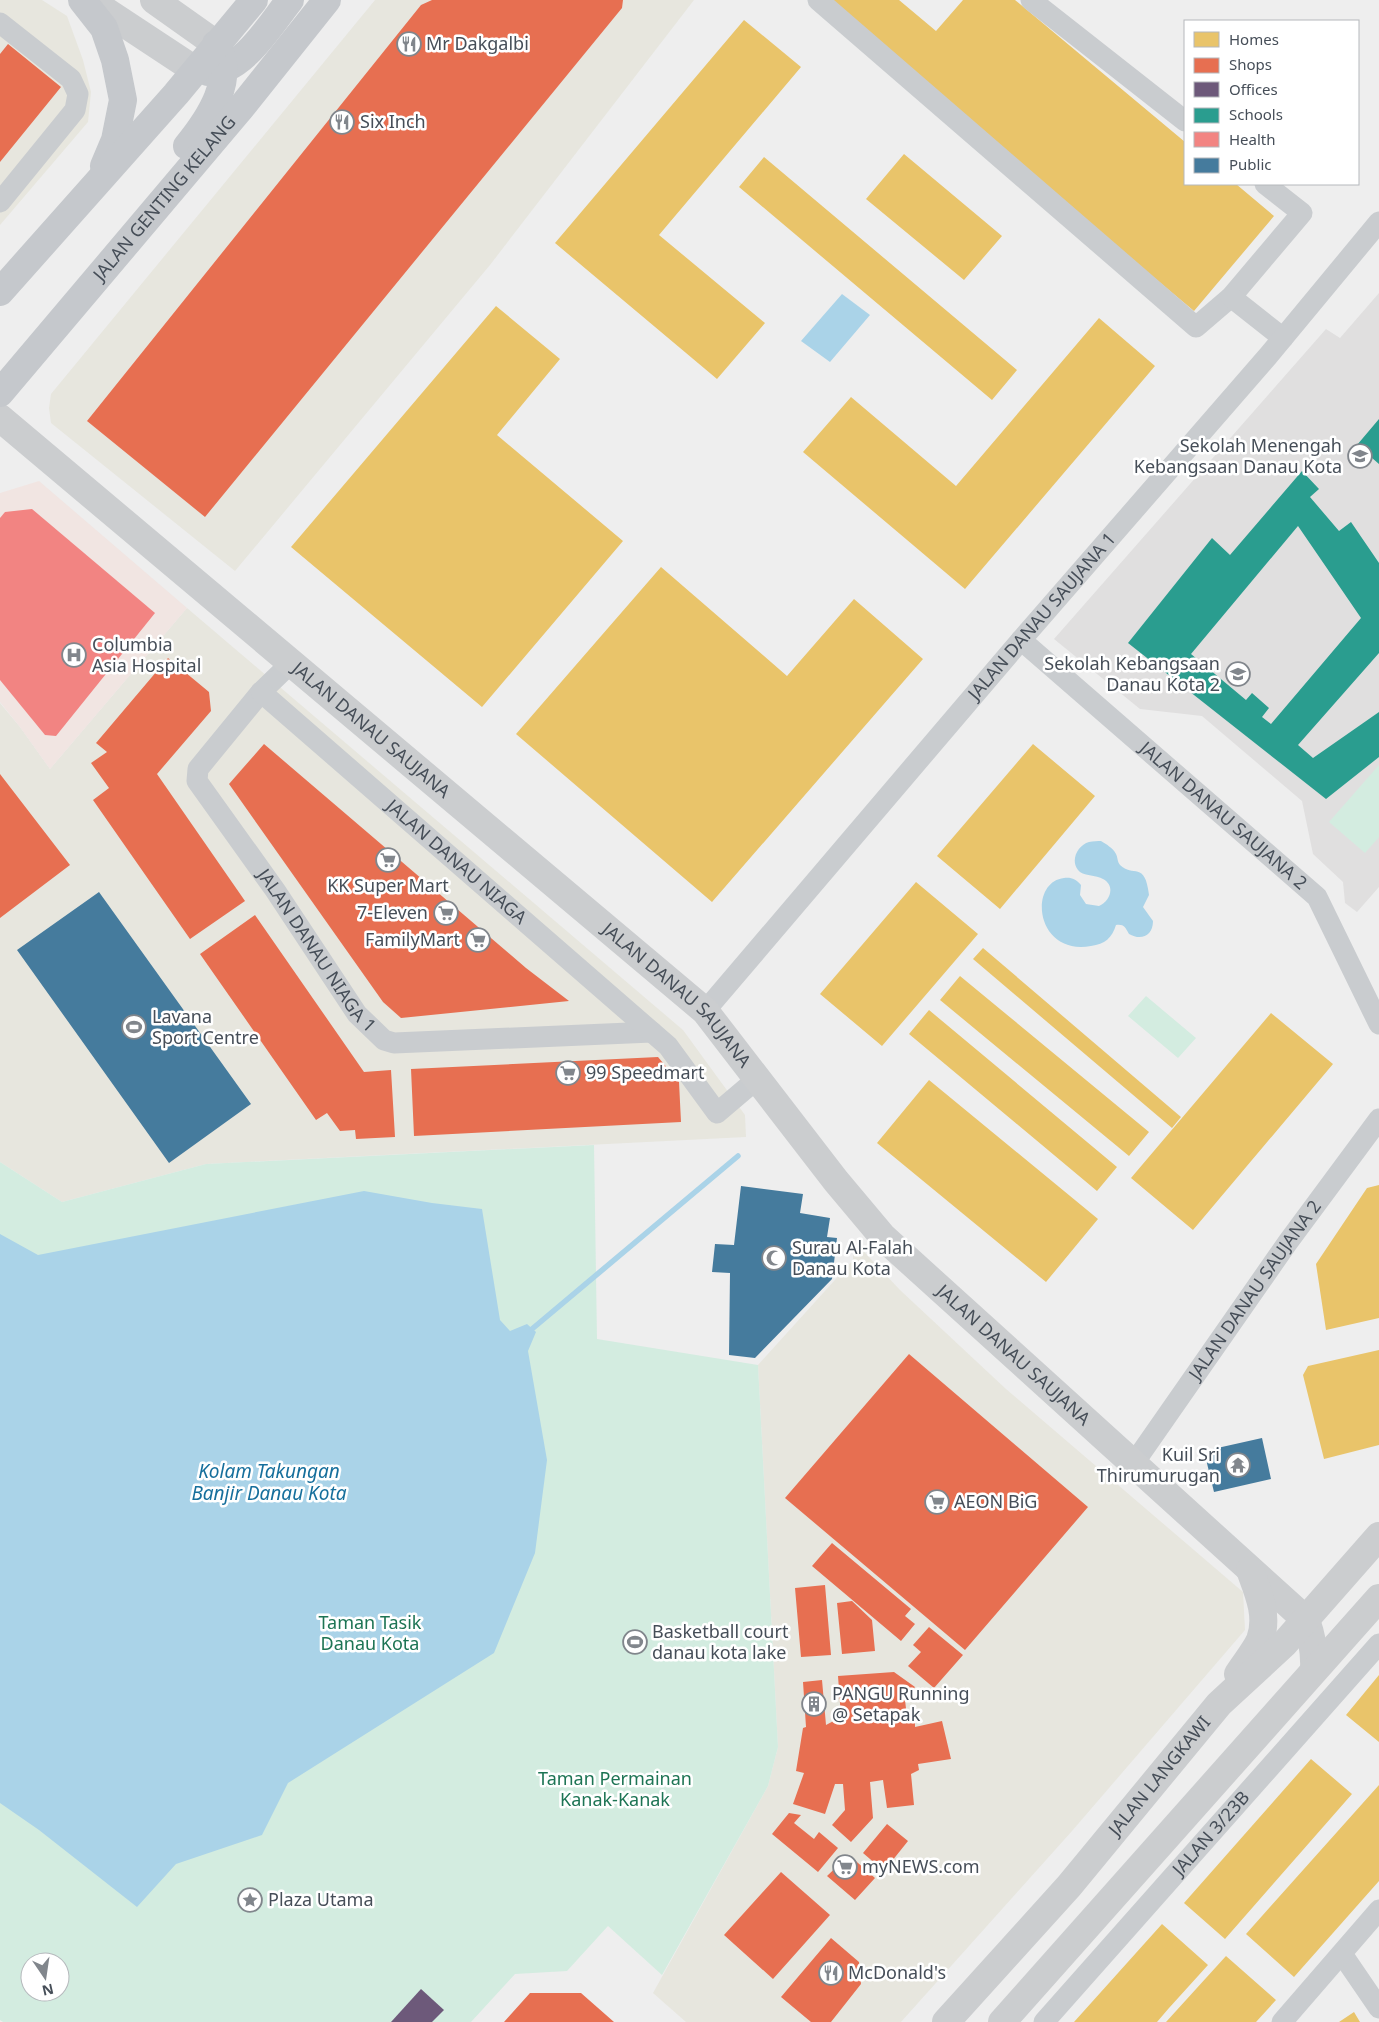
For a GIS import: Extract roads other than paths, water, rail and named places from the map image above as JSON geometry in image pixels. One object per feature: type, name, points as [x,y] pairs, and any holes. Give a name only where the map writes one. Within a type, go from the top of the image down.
[{"type":"main road","points":[[82,0],[104,28],[115,60],[123,100],[115,140],[98,182]]},
{"type":"main road","points":[[0,292],[195,70],[214,72],[220,56],[254,0]]},
{"type":"main road","points":[[220,56],[242,59],[290,0]]},
{"type":"main road","name":"JALAN GENTING KELANG","points":[[0,393],[240,109],[327,0]]},
{"type":"main road","points":[[0,367],[203,126],[215,103],[220,56]]},
{"type":"street","points":[[89,0],[195,70]]},
{"type":"street","points":[[154,0],[220,56]]},
{"type":"street","points":[[818,0],[1196,327],[1231,297],[1302,213],[1266,185]]},
{"type":"street","points":[[1031,0],[1184,120]]},
{"type":"street","points":[[0,23],[71,79],[78,94],[75,110],[0,202]]},
{"type":"street","name":"JALAN DANAU SAUJANA 1","points":[[704,1011],[1283,338],[1379,222]]},
{"type":"street","points":[[1231,297],[1283,338]]},
{"type":"street","name":"JALAN DANAU SAUJANA","points":[[0,418],[704,1011],[836,1182],[883,1237],[1134,1462],[1306,1620]]},
{"type":"street","name":"JALAN DANAU SAUJANA 2","points":[[1022,640],[1317,898],[1379,1024]]},
{"type":"street","name":"JALAN DANAU NIAGA 1","points":[[291,663],[261,692],[198,769],[197,781],[275,890],[357,1014],[384,1040],[394,1043],[652,1032]]},
{"type":"street","name":"JALAN DANAU NIAGA","points":[[261,692],[668,1046],[717,1113],[757,1079]]},
{"type":"street","name":"JALAN DANAU SAUJANA 2","points":[[1134,1462],[1293,1235],[1379,1119]]},
{"type":"street","name":"JALAN LANGKAWI","points":[[946,2022],[1068,1886],[1219,1704],[1284,1644],[1379,1536]]},
{"type":"street","points":[[1219,1704],[1260,1640],[1263,1612],[1250,1568]]},
{"type":"street","points":[[1002,2022],[1379,1598]]},
{"type":"street","points":[[1314,1669],[1315,1651],[1306,1620],[1341,1621],[1361,1618]]},
{"type":"street","name":"JALAN 3/23B","points":[[1044,2022],[1379,1644]]},
{"type":"street","points":[[1282,2022],[1379,1910]]},
{"type":"street","points":[[1342,1954],[1379,2008]]},
{"type":"water","points":[[842,294],[870,315],[830,362],[801,341]]},
{"type":"water","points":[[1101,841],[1115,852],[1120,865],[1145,877],[1149,895],[1143,907],[1153,921],[1151,930],[1146,936],[1138,937],[1129,934],[1123,926],[1116,925],[1110,937],[1100,944],[1072,946],[1058,940],[1048,930],[1043,917],[1042,904],[1045,892],[1053,882],[1064,878],[1071,878],[1081,885],[1080,895],[1086,904],[1099,906],[1103,904],[1110,893],[1107,882],[1080,872],[1075,862],[1076,853],[1082,846],[1089,842]]},
{"type":"water","name":"Kolam Takungan Banjir Danau Kota","points":[[364,1191],[432,1203],[482,1209],[500,1320],[510,1331],[527,1324],[536,1332],[528,1351],[547,1460],[535,1553],[494,1653],[288,1783],[262,1835],[176,1864],[137,1907],[39,1830],[0,1803],[0,1234],[38,1255]]},
{"type":"waterway","points":[[532,1329],[738,1156]]},
{"type":"place","name":"Mr Dakgalbi","points":[[409,44]]},
{"type":"place","name":"Six Inch","points":[[342,122]]},
{"type":"place","name":"Sekolah Menengah Kebangsaan Danau Kota","points":[[1360,456]]},
{"type":"place","name":"Columbia Asia Hospital","points":[[74,655]]},
{"type":"place","name":"Sekolah Kebangsaan Danau Kota 2","points":[[1238,674]]},
{"type":"place","name":"KK Super Mart","points":[[388,860]]},
{"type":"place","name":"7-Eleven","points":[[446,913]]},
{"type":"place","name":"FamilyMart","points":[[478,940]]},
{"type":"place","name":"Lavana Sport Centre","points":[[134,1027]]},
{"type":"place","name":"99 Speedmart","points":[[568,1073]]},
{"type":"place","name":"Surau Al-Falah Danau Kota","points":[[774,1258]]},
{"type":"place","name":"Kuil Sri Thirumurugan","points":[[1238,1465]]},
{"type":"place","name":"AEON BiG","points":[[937,1502]]},
{"type":"place","name":"Basketball court danau kota lake","points":[[635,1642]]},
{"type":"place","name":"PANGU Running @ Setapak","points":[[814,1704]]},
{"type":"place","name":"myNEWS.com","points":[[845,1867]]},
{"type":"place","name":"Plaza Utama","points":[[250,1900]]},
{"type":"place","name":"McDonald's","points":[[831,1973]]},
{"type":"park label","name":"Taman Tasik Danau Kota","points":[[370,1634]]},
{"type":"park label","name":"Taman Permainan Kanak-Kanak","points":[[615,1789]]}]
